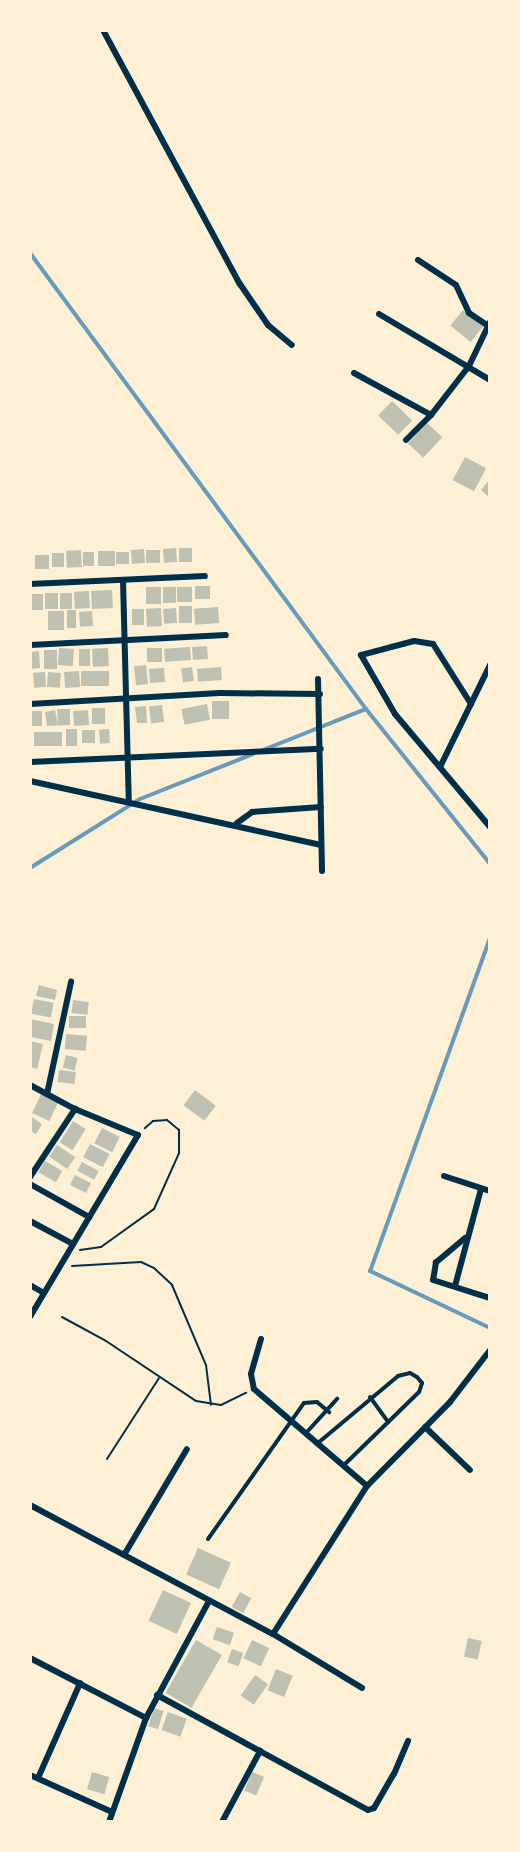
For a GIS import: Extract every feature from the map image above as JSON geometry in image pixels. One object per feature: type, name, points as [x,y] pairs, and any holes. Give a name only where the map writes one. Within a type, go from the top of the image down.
[{"type":"street","points":[[103,30],[240,284],[268,325],[292,345]]},
{"type":"street","points":[[406,440],[431,415],[469,366],[489,324],[469,313],[456,285],[418,260]]},
{"type":"street","points":[[379,314],[490,380]]},
{"type":"street","points":[[354,374],[431,415]]},
{"type":"street","points":[[30,584],[205,576]]},
{"type":"street","points":[[123,580],[127,758],[132,802]]},
{"type":"street","points":[[30,645],[124,638],[226,635]]},
{"type":"street","points":[[471,704],[433,644],[414,641],[361,655],[395,714],[490,827]]},
{"type":"street","points":[[440,767],[490,665]]},
{"type":"street","points":[[318,679],[322,871]]},
{"type":"street","points":[[30,704],[220,693],[320,694]]},
{"type":"street","points":[[30,762],[321,749]]},
{"type":"street","points":[[30,781],[237,823],[321,845]]},
{"type":"street","points":[[237,823],[252,812],[321,807]]},
{"type":"street","points":[[47,1094],[71,982]]},
{"type":"street","points":[[30,1085],[75,1109],[138,1135],[30,1317]]},
{"type":"street","points":[[30,1177],[75,1109]]},
{"type":"street","points":[[444,1176],[490,1191]]},
{"type":"street","points":[[30,1184],[89,1216]]},
{"type":"street","points":[[455,1286],[465,1238],[481,1189]]},
{"type":"street","points":[[30,1221],[73,1244]]},
{"type":"street","points":[[465,1238],[448,1248],[432,1271],[433,1280],[490,1298]]},
{"type":"street","points":[[30,1285],[44,1293]]},
{"type":"street","points":[[261,1339],[251,1374],[254,1389],[265,1402],[307,1432],[367,1486]]},
{"type":"street","points":[[273,1634],[367,1486],[450,1402],[490,1350]]},
{"type":"street","points":[[425,1427],[470,1470]]},
{"type":"street","points":[[124,1555],[187,1449]]},
{"type":"street","points":[[30,1505],[273,1634],[362,1688]]},
{"type":"street","points":[[109,1822],[146,1718],[209,1601]]},
{"type":"street","points":[[30,1659],[146,1718]]},
{"type":"street","points":[[38,1778],[80,1683]]},
{"type":"street","points":[[157,1695],[370,1810],[394,1774],[408,1741]]},
{"type":"street","points":[[222,1822],[260,1751]]},
{"type":"street","points":[[30,1775],[112,1812]]},
{"type":"lane","points":[[318,1443],[370,1396],[398,1376],[410,1373],[422,1383],[420,1392],[344,1465]]},
{"type":"lane","points":[[370,1396],[388,1422]]},
{"type":"lane","points":[[307,1432],[329,1412],[337,1399]]},
{"type":"lane","points":[[208,1539],[290,1419],[309,1401],[329,1412]]},
{"type":"path","points":[[69,1251],[101,1247],[154,1209],[179,1153],[179,1130],[167,1120],[153,1121],[138,1135]]},
{"type":"path","points":[[61,1265],[141,1262],[154,1268],[172,1285],[206,1365],[211,1405]]},
{"type":"path","points":[[62,1317],[106,1341],[182,1394],[211,1405],[221,1405],[254,1389]]},
{"type":"path","points":[[107,1459],[159,1378]]},
{"type":"building","points":[[463,310],[483,326],[471,342],[450,326]]},
{"type":"building","points":[[392,401],[412,420],[398,435],[378,415]]},
{"type":"building","points":[[427,423],[442,437],[423,458],[408,443]]},
{"type":"building","points":[[465,457],[486,468],[474,491],[453,480]]},
{"type":"building","points":[[490,479],[490,498],[481,490]]},
{"type":"building","points":[[176,548],[177,562],[164,563],[163,549]]},
{"type":"building","points":[[179,548],[192,548],[192,562],[179,562]]},
{"type":"building","points":[[144,549],[145,563],[132,564],[131,550]]},
{"type":"building","points":[[81,550],[82,567],[67,568],[66,551]]},
{"type":"building","points":[[146,550],[160,550],[160,563],[146,563]]},
{"type":"building","points":[[98,551],[115,551],[115,566],[98,566]]},
{"type":"building","points":[[83,552],[94,552],[94,566],[83,566]]},
{"type":"building","points":[[116,552],[129,552],[129,564],[116,564]]},
{"type":"building","points":[[52,553],[64,553],[64,567],[52,567]]},
{"type":"building","points":[[35,555],[49,555],[49,569],[35,569]]},
{"type":"building","points":[[195,586],[210,586],[210,599],[195,599]]},
{"type":"building","points":[[146,587],[161,587],[161,604],[146,604]]},
{"type":"building","points":[[163,587],[176,587],[176,603],[163,603]]},
{"type":"building","points":[[177,587],[192,587],[192,602],[177,602]]},
{"type":"building","points":[[112,590],[113,608],[92,609],[91,591]]},
{"type":"building","points":[[89,591],[90,608],[75,609],[74,592]]},
{"type":"building","points":[[45,593],[58,593],[58,609],[45,609]]},
{"type":"building","points":[[60,593],[72,593],[72,609],[60,609]]},
{"type":"building","points":[[30,594],[43,594],[43,610],[30,610]]},
{"type":"building","points":[[179,606],[192,606],[192,623],[179,623]]},
{"type":"building","points":[[218,607],[219,623],[195,625],[194,609]]},
{"type":"building","points":[[161,608],[162,626],[147,627],[146,609]]},
{"type":"building","points":[[176,608],[177,623],[164,624],[163,609]]},
{"type":"building","points":[[132,609],[144,609],[144,625],[132,625]]},
{"type":"building","points":[[67,610],[76,610],[76,628],[67,628]]},
{"type":"building","points":[[48,611],[64,611],[64,630],[48,630]]},
{"type":"building","points":[[92,611],[93,626],[80,627],[79,612]]},
{"type":"building","points":[[207,646],[208,659],[193,660],[192,647]]},
{"type":"building","points":[[190,647],[191,660],[165,662],[164,649]]},
{"type":"building","points":[[59,648],[74,649],[73,666],[58,665]]},
{"type":"building","points":[[108,648],[109,666],[93,667],[92,649]]},
{"type":"building","points":[[147,648],[162,648],[162,662],[147,662]]},
{"type":"building","points":[[79,649],[90,649],[90,666],[79,666]]},
{"type":"building","points":[[44,650],[57,650],[57,669],[44,669]]},
{"type":"building","points":[[39,651],[40,668],[30,669],[30,652]]},
{"type":"building","points":[[146,665],[148,684],[136,685],[134,666]]},
{"type":"building","points":[[192,667],[194,681],[183,682],[181,669]]},
{"type":"building","points":[[221,667],[222,680],[198,682],[197,669]]},
{"type":"building","points":[[164,668],[165,682],[150,683],[149,669]]},
{"type":"building","points":[[79,671],[80,687],[65,688],[64,672]]},
{"type":"building","points":[[81,671],[109,671],[109,686],[81,686]]},
{"type":"building","points":[[45,672],[46,687],[34,688],[33,673]]},
{"type":"building","points":[[48,672],[61,673],[60,688],[47,687]]},
{"type":"building","points":[[212,701],[229,701],[229,719],[212,719]]},
{"type":"building","points":[[207,704],[210,720],[185,725],[181,709]]},
{"type":"building","points":[[162,705],[164,722],[151,723],[149,707]]},
{"type":"building","points":[[146,706],[147,723],[137,723],[135,707]]},
{"type":"building","points":[[92,708],[105,708],[105,724],[92,724]]},
{"type":"building","points":[[57,709],[70,709],[70,725],[47,726],[45,712],[55,710],[58,725]]},
{"type":"building","points":[[88,710],[89,725],[74,726],[73,711]]},
{"type":"building","points":[[30,711],[42,711],[42,726],[30,726]]},
{"type":"building","points":[[66,729],[77,729],[77,746],[66,746]]},
{"type":"building","points":[[109,729],[110,743],[100,744],[99,730]]},
{"type":"building","points":[[82,730],[95,730],[95,743],[82,743]]},
{"type":"building","points":[[34,732],[62,732],[62,746],[34,746]]},
{"type":"building","points":[[39,985],[57,990],[55,1000],[36,996]]},
{"type":"building","points":[[34,999],[54,1003],[51,1018],[31,1014]]},
{"type":"building","points":[[73,1000],[89,1002],[87,1015],[71,1013]]},
{"type":"building","points":[[69,1016],[86,1016],[86,1028],[69,1028]]},
{"type":"building","points":[[30,1019],[54,1024],[51,1041],[30,1037]]},
{"type":"building","points":[[66,1034],[87,1036],[86,1051],[65,1049]]},
{"type":"building","points":[[30,1041],[43,1044],[37,1069],[30,1067]]},
{"type":"building","points":[[66,1055],[78,1058],[74,1071],[63,1068]]},
{"type":"building","points":[[59,1070],[76,1072],[74,1084],[58,1082]]},
{"type":"building","points":[[195,1090],[216,1106],[204,1121],[184,1105]]},
{"type":"building","points":[[41,1094],[58,1102],[49,1121],[32,1113]]},
{"type":"building","points":[[30,1116],[42,1124],[36,1134],[30,1131]]},
{"type":"building","points":[[73,1121],[86,1129],[72,1150],[60,1142]]},
{"type":"building","points":[[102,1128],[120,1137],[112,1152],[94,1143]]},
{"type":"building","points":[[90,1144],[110,1154],[103,1167],[83,1157]]},
{"type":"building","points":[[57,1145],[75,1157],[67,1169],[49,1157]]},
{"type":"building","points":[[45,1161],[62,1171],[56,1182],[38,1172]]},
{"type":"building","points":[[82,1162],[99,1171],[94,1180],[77,1171]]},
{"type":"building","points":[[75,1175],[91,1183],[86,1193],[70,1185]]},
{"type":"building","points":[[198,1548],[231,1563],[219,1589],[186,1574]]},
{"type":"building","points":[[163,1590],[191,1603],[177,1634],[149,1621]]},
{"type":"building","points":[[240,1592],[251,1598],[243,1613],[232,1607]]},
{"type":"building","points":[[217,1627],[234,1633],[230,1645],[213,1639]]},
{"type":"building","points":[[468,1638],[482,1641],[478,1659],[464,1657]]},
{"type":"building","points":[[196,1640],[222,1655],[191,1708],[166,1693]]},
{"type":"building","points":[[252,1640],[269,1648],[261,1666],[244,1658]]},
{"type":"building","points":[[232,1649],[243,1653],[238,1666],[227,1662]]},
{"type":"building","points":[[276,1669],[293,1676],[284,1697],[267,1690]]},
{"type":"building","points":[[255,1675],[268,1684],[254,1705],[241,1695]]},
{"type":"building","points":[[154,1708],[164,1711],[158,1729],[148,1726]]},
{"type":"building","points":[[168,1712],[187,1719],[180,1737],[162,1730]]},
{"type":"building","points":[[92,1772],[109,1777],[104,1794],[87,1789]]},
{"type":"building","points":[[252,1772],[264,1777],[256,1795],[244,1790]]},
{"type":"waterway","points":[[30,253],[366,709],[490,864]]},
{"type":"waterway","points":[[263,750],[366,709]]},
{"type":"waterway","points":[[30,868],[140,799],[253,754]]},
{"type":"waterway","points":[[490,938],[370,1271],[490,1328]]}]
